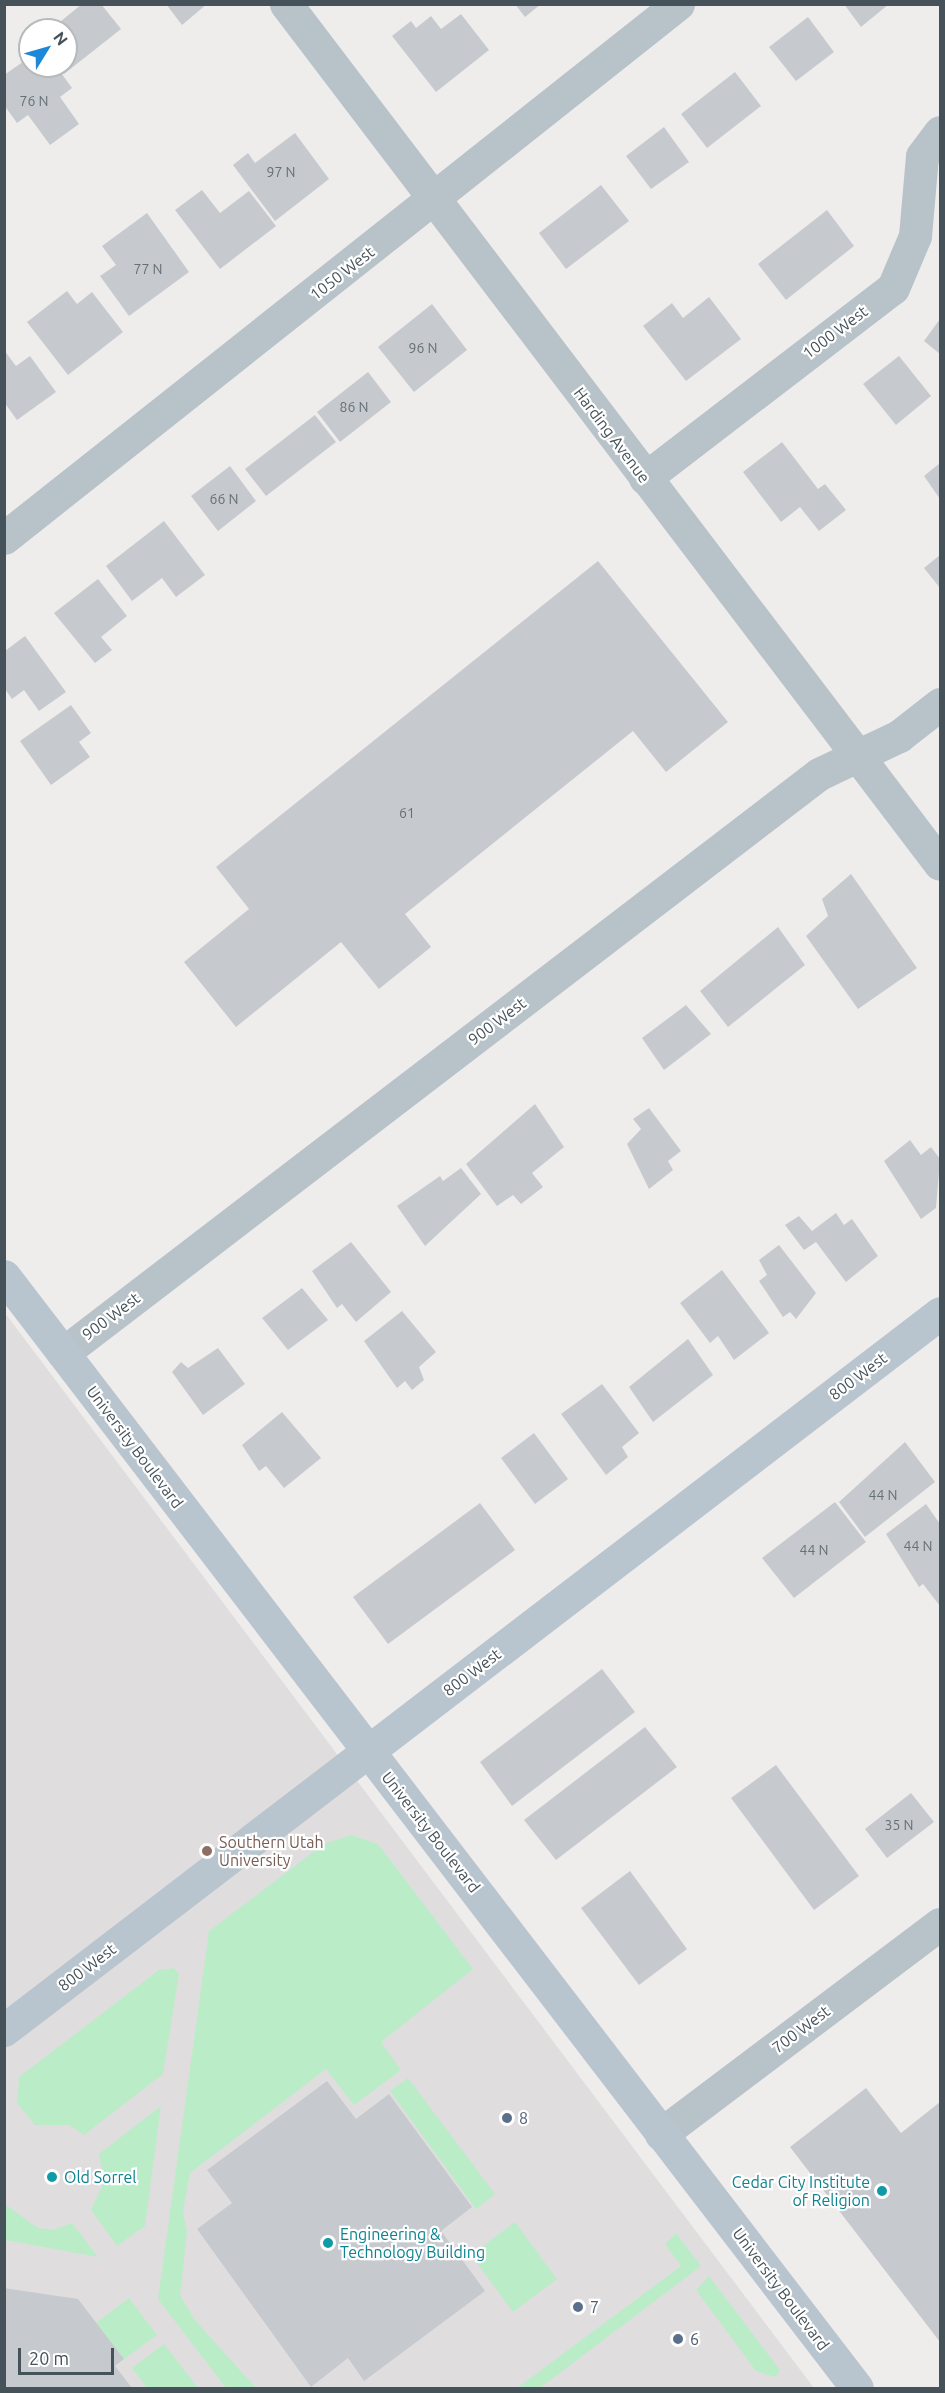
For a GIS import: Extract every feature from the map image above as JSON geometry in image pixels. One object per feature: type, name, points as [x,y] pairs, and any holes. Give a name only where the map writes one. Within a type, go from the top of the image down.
[{"type":"main road","name":"University Boulevard","points":[[4,1276],[857,2388]]},
{"type":"main road","name":"800 West","points":[[4,2030],[940,1313]]},
{"type":"street","name":"Harding Avenue","points":[[286,4],[940,864]]},
{"type":"street","name":"1050 West","points":[[4,538],[434,201],[678,4]]},
{"type":"street","name":"1000 West","points":[[645,478],[892,288],[915,236],[922,156],[940,132]]},
{"type":"street","name":"900 West","points":[[63,1353],[819,774],[899,736],[940,704]]},
{"type":"street","name":"700 West","points":[[661,2134],[940,1924]]},
{"type":"shaded area","name":"Southern Utah University","points":[[5,1313],[814,2388],[5,2388]]},
{"type":"green space","points":[[351,1835],[378,1844],[473,1969],[381,2042],[401,2070],[354,2105],[326,2069],[190,2173],[183,2211],[187,2232],[180,2295],[195,2320],[256,2388],[226,2388],[158,2299],[209,1931],[324,1844]]},
{"type":"green space","points":[[174,1968],[179,1974],[163,2074],[84,2135],[69,2125],[35,2125],[17,2103],[19,2077],[159,1970]]},
{"type":"green space","points":[[408,2078],[495,2194],[476,2209],[390,2091]]},
{"type":"green space","points":[[161,2106],[145,2226],[117,2246],[91,2210],[104,2182],[99,2154]]},
{"type":"green space","points":[[5,2204],[38,2228],[53,2230],[72,2223],[98,2257],[5,2240]]},
{"type":"green space","points":[[515,2222],[557,2279],[513,2312],[471,2255]]},
{"type":"green space","points":[[676,2233],[701,2266],[540,2388],[517,2388],[681,2266],[665,2244]]},
{"type":"green space","points":[[709,2276],[780,2370],[775,2377],[756,2371],[696,2290]]},
{"type":"green space","points":[[129,2298],[157,2335],[124,2359],[96,2323]]},
{"type":"green space","points":[[164,2344],[198,2388],[147,2388],[132,2368]]},
{"type":"building","points":[[82,4],[101,4],[121,29],[78,63],[78,18],[65,18]]},
{"type":"building","points":[[166,4],[207,4],[182,25]]},
{"type":"building","points":[[515,4],[541,4],[525,17]]},
{"type":"building","points":[[844,4],[889,4],[861,27]]},
{"type":"building","points":[[461,14],[489,50],[436,92],[392,36],[411,21],[416,28],[431,16],[441,29]]},
{"type":"building","points":[[808,17],[834,52],[796,81],[769,47]]},
{"type":"building","points":[[18,65],[18,78],[65,78],[72,88],[60,97],[79,124],[50,145],[28,115],[17,123],[4,105],[4,75]]},
{"type":"building","points":[[735,72],[761,106],[707,148],[681,114]]},
{"type":"building","points":[[664,127],[689,162],[651,189],[626,156]]},
{"type":"building","points":[[295,133],[329,179],[275,221],[233,165],[248,153],[255,163]]},
{"type":"building","points":[[601,185],[629,221],[566,269],[539,233]]},
{"type":"building","points":[[202,190],[220,213],[249,191],[276,226],[220,269],[175,210]]},
{"type":"building","points":[[827,210],[854,246],[786,300],[758,264]]},
{"type":"building","points":[[147,213],[189,272],[129,316],[100,276],[116,265],[102,246]]},
{"type":"building","points":[[67,291],[77,304],[92,292],[123,332],[68,375],[27,322]]},
{"type":"building","points":[[709,297],[741,339],[686,381],[643,326],[672,303],[683,318]]},
{"type":"building","points":[[432,304],[467,350],[414,392],[378,347]]},
{"type":"building","points":[[940,319],[940,354],[924,341]]},
{"type":"building","points":[[4,350],[16,366],[30,356],[56,392],[17,420],[4,402]]},
{"type":"building","points":[[899,356],[931,396],[896,425],[863,384]]},
{"type":"building","points":[[368,372],[391,402],[340,442],[317,412]]},
{"type":"building","points":[[315,415],[336,442],[266,496],[245,469]]},
{"type":"building","points":[[782,442],[818,489],[825,484],[846,510],[819,531],[800,507],[781,522],[743,472]]},
{"type":"building","points":[[940,463],[940,499],[924,476]]},
{"type":"building","points":[[230,466],[256,501],[218,531],[191,496]]},
{"type":"building","points":[[164,521],[205,575],[176,597],[162,578],[132,601],[106,566]]},
{"type":"building","points":[[940,555],[940,588],[924,568]]},
{"type":"building","points":[[598,561],[728,722],[666,772],[633,731],[405,914],[431,947],[379,989],[341,942],[236,1027],[184,962],[249,909],[216,867]]},
{"type":"building","points":[[98,579],[127,616],[101,637],[112,650],[95,663],[54,613]]},
{"type":"building","points":[[25,636],[66,692],[39,711],[24,690],[12,699],[5,689],[5,651]]},
{"type":"building","points":[[71,705],[91,733],[79,742],[90,757],[51,785],[20,741]]},
{"type":"building","points":[[851,874],[917,968],[858,1009],[806,936],[828,916],[822,899]]},
{"type":"building","points":[[778,927],[805,965],[728,1027],[700,991]]},
{"type":"building","points":[[686,1005],[711,1034],[664,1070],[642,1038]]},
{"type":"building","points":[[535,1104],[564,1147],[532,1173],[543,1187],[521,1204],[513,1195],[497,1206],[466,1164]]},
{"type":"building","points":[[649,1108],[681,1151],[668,1161],[673,1170],[649,1189],[627,1144],[641,1129],[633,1119]]},
{"type":"building","points":[[910,1140],[921,1155],[931,1147],[940,1159],[936,1208],[921,1219],[884,1161]]},
{"type":"building","points":[[461,1168],[481,1194],[425,1246],[397,1206],[440,1176],[443,1181]]},
{"type":"building","points":[[836,1213],[844,1225],[852,1219],[878,1256],[846,1282],[816,1242],[804,1250],[785,1225],[799,1216],[812,1231]]},
{"type":"building","points":[[351,1242],[391,1292],[356,1322],[342,1304],[337,1308],[312,1271]]},
{"type":"building","points":[[779,1245],[816,1293],[796,1319],[790,1312],[783,1317],[759,1281],[767,1275],[759,1260]]},
{"type":"building","points":[[722,1270],[769,1333],[734,1360],[718,1336],[710,1343],[680,1303]]},
{"type":"building","points":[[302,1288],[328,1320],[288,1350],[262,1318]]},
{"type":"building","points":[[402,1311],[436,1352],[419,1367],[424,1380],[412,1390],[405,1381],[397,1388],[364,1341]]},
{"type":"building","points":[[688,1339],[713,1375],[653,1422],[629,1387]]},
{"type":"building","points":[[218,1348],[245,1384],[203,1415],[172,1372],[181,1362],[188,1368]]},
{"type":"building","points":[[602,1384],[639,1433],[622,1447],[628,1457],[606,1475],[561,1414]]},
{"type":"building","points":[[282,1412],[321,1458],[284,1488],[266,1466],[259,1471],[242,1445]]},
{"type":"building","points":[[534,1433],[568,1479],[535,1504],[501,1458]]},
{"type":"building","points":[[905,1442],[935,1482],[865,1537],[839,1502]]},
{"type":"building","points":[[835,1502],[866,1542],[794,1598],[762,1558]]},
{"type":"building","points":[[480,1503],[515,1550],[388,1644],[353,1597]]},
{"type":"building","points":[[926,1504],[940,1524],[940,1606],[923,1584],[919,1587],[886,1534]]},
{"type":"building","points":[[602,1669],[635,1712],[512,1806],[480,1762]]},
{"type":"building","points":[[645,1727],[677,1767],[556,1860],[524,1820]]},
{"type":"building","points":[[776,1765],[859,1876],[814,1910],[731,1798]]},
{"type":"building","points":[[911,1793],[934,1822],[887,1858],[865,1829]]},
{"type":"building","points":[[630,1871],[687,1949],[639,1985],[581,1908]]},
{"type":"building","name":"Engineering & Technology Building","points":[[327,2081],[356,2119],[389,2094],[472,2207],[441,2231],[485,2291],[364,2381],[348,2358],[311,2387],[197,2229],[232,2203],[207,2170]]},
{"type":"building","name":"Cedar City Institute of Religion","points":[[866,2088],[901,2133],[940,2102],[940,2342],[790,2147]]},
{"type":"building","points":[[4,2288],[78,2299],[124,2359],[115,2366],[132,2388],[4,2388]]},
{"type":"place","name":"Southern Utah University","points":[[207,1851]]},
{"type":"place","name":"8","points":[[507,2118]]},
{"type":"place","name":"Old Sorrel","points":[[52,2177]]},
{"type":"place","name":"Cedar City Institute of Religion","points":[[882,2191]]},
{"type":"place","name":"Engineering & Technology Building","points":[[328,2243]]},
{"type":"place","name":"7","points":[[578,2307]]},
{"type":"place","name":"6","points":[[678,2339]]}]
